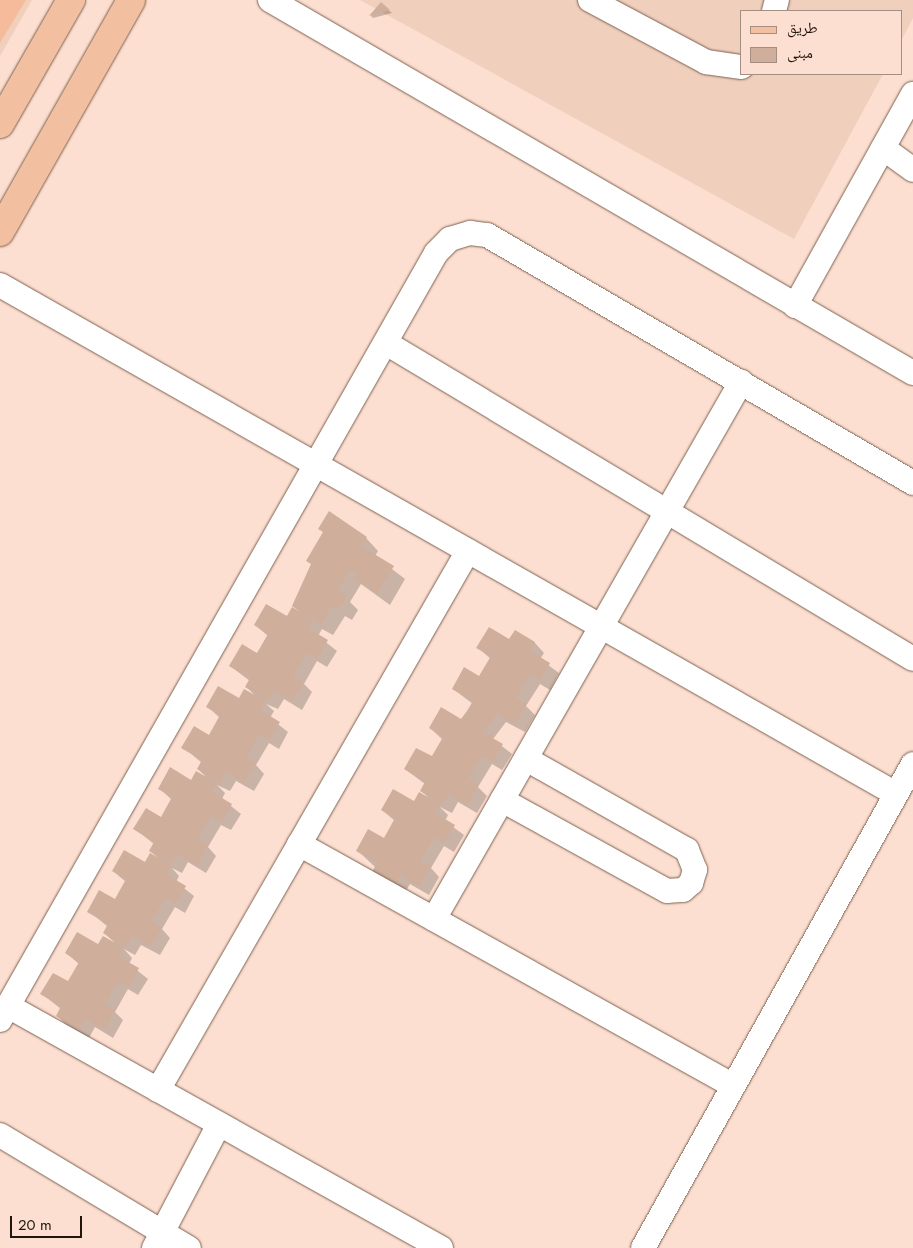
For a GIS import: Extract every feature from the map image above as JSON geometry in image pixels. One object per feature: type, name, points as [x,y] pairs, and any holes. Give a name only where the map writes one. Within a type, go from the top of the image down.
[{"type":"main road","points":[[0,124],[71,0]]},
{"type":"main road","points":[[0,232],[131,0]]},
{"type":"street","points":[[270,0],[913,373]]},
{"type":"street","points":[[590,0],[706,62],[740,66]]},
{"type":"street","points":[[795,306],[913,94]]},
{"type":"street","points":[[883,148],[913,170]]},
{"type":"street","points":[[441,1248],[158,1090],[4,1013],[318,465],[436,253],[450,240],[470,233],[487,235],[913,483]]},
{"type":"street","points":[[0,285],[896,794]]},
{"type":"street","points":[[386,343],[913,659]]},
{"type":"street","points":[[434,919],[741,382]]},
{"type":"street","points":[[158,1090],[468,551]]},
{"type":"street","points":[[502,800],[667,891],[683,890],[690,883],[695,870],[687,850],[526,759]]},
{"type":"street","points":[[643,1248],[913,764]]},
{"type":"street","points":[[298,844],[733,1086]]},
{"type":"street","points":[[158,1240],[220,1124]]},
{"type":"street","points":[[0,1135],[158,1240],[189,1248]]},
{"type":"shaded area","points":[[0,0],[32,0],[0,56]]},
{"type":"shaded area","points":[[0,0],[26,0],[0,43]]},
{"type":"shaded area","points":[[360,0],[913,0],[913,18],[903,37],[903,10],[740,10],[740,75],[882,75],[794,239]]},
{"type":"building","points":[[381,2],[390,10],[369,16]]},
{"type":"building","points":[[329,511],[367,537],[361,546],[394,566],[377,593],[354,579],[357,574],[350,570],[337,591],[347,596],[339,609],[332,605],[321,624],[313,619],[308,628],[328,640],[317,659],[307,653],[293,676],[304,682],[292,701],[274,691],[268,701],[245,687],[250,678],[229,666],[242,644],[257,653],[268,634],[254,625],[266,604],[287,616],[292,607],[304,614],[292,606],[311,564],[306,561],[323,532],[318,529]]},
{"type":"building","points":[[489,627],[509,639],[515,630],[535,642],[530,651],[550,663],[540,681],[530,675],[516,698],[526,704],[515,724],[497,713],[490,724],[479,717],[488,723],[482,732],[503,744],[492,762],[482,756],[468,779],[478,785],[467,805],[449,794],[443,804],[420,791],[425,782],[404,769],[416,748],[432,756],[443,737],[429,728],[441,707],[461,719],[473,701],[452,689],[464,667],[479,676],[491,656],[476,648]]},
{"type":"building","points":[[218,686],[239,698],[244,689],[265,701],[260,710],[280,722],[269,740],[259,734],[246,758],[256,763],[244,783],[226,772],[220,783],[197,769],[202,760],[181,748],[194,726],[209,735],[220,715],[206,707]]},
{"type":"building","points":[[170,767],[191,780],[196,771],[217,783],[212,792],[232,804],[222,822],[211,816],[198,839],[208,845],[197,865],[178,854],[172,864],[149,851],[154,842],[133,829],[146,808],[161,817],[172,797],[158,789]]},
{"type":"building","points":[[393,789],[414,801],[419,792],[440,804],[435,813],[455,825],[444,843],[434,837],[420,861],[431,866],[419,886],[401,875],[395,886],[372,872],[377,863],[356,851],[368,829],[384,838],[395,818],[381,810]]},
{"type":"building","points":[[124,850],[145,862],[150,853],[171,865],[166,874],[186,886],[175,904],[165,898],[151,922],[162,927],[150,947],[132,936],[126,947],[103,933],[108,924],[87,912],[99,890],[115,899],[126,879],[112,871]]},
{"type":"building","points":[[77,932],[98,944],[103,936],[124,948],[119,957],[139,968],[129,987],[118,981],[105,1004],[115,1010],[104,1029],[85,1019],[79,1029],[56,1016],[61,1006],[40,994],[53,973],[68,981],[79,962],[65,953]]}]
